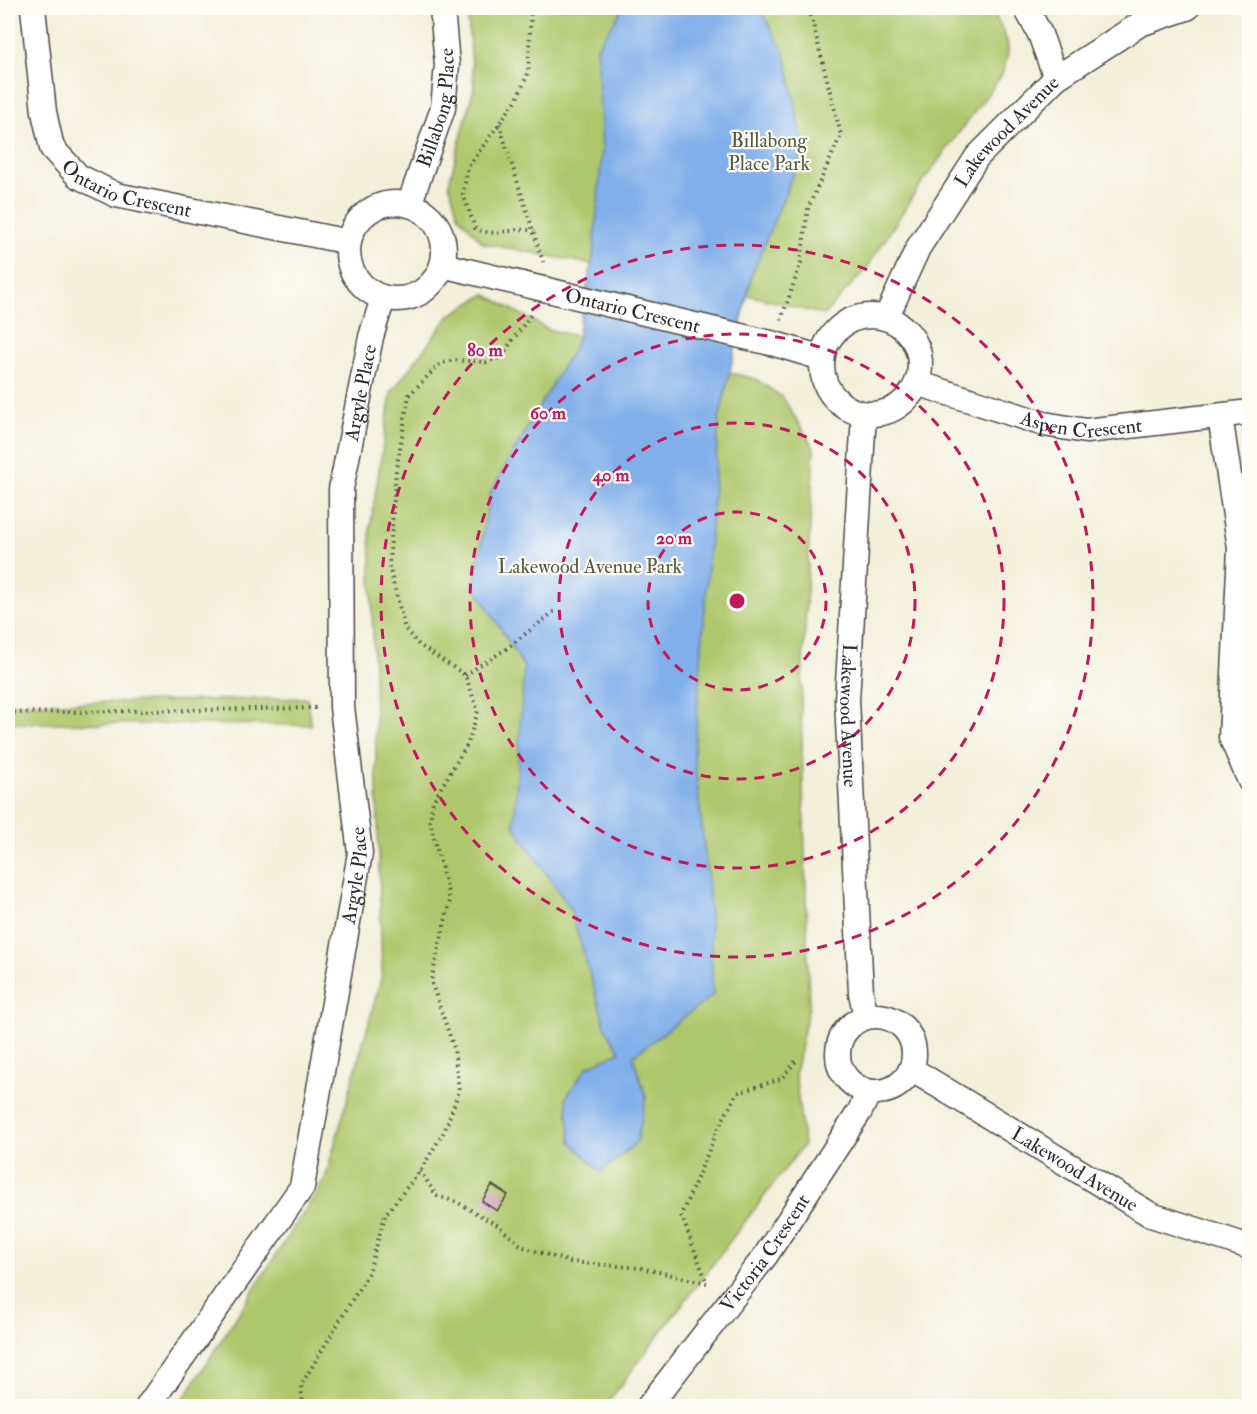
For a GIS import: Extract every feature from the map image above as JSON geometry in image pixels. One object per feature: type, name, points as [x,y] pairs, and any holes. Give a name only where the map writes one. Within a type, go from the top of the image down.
[{"type":"street","name":"Ontario Crescent","points":[[33,8],[44,112],[52,148],[78,176],[116,195],[350,242]]},
{"type":"street","name":"Billabong Place","points":[[409,205],[443,108],[447,65],[442,8]]},
{"type":"street","points":[[1026,8],[1040,34],[1056,78]]},
{"type":"street","name":"Lakewood Avenue","points":[[886,318],[918,248],[977,157],[1056,78],[1140,24],[1188,8]]},
{"type":"street","points":[[393,204],[409,205],[423,211],[442,235],[442,265],[436,279],[426,290],[412,297],[383,298],[360,282],[352,270],[348,256],[350,242],[355,227],[371,211],[393,204]]},
{"type":"street","name":"Ontario Crescent","points":[[442,265],[770,343],[822,358]]},
{"type":"street","name":"Argyle Place","points":[[148,1407],[302,1187],[360,853],[342,707],[341,489],[371,337],[383,298]]},
{"type":"street","points":[[858,318],[886,318],[900,326],[911,338],[918,352],[920,368],[917,383],[908,397],[896,408],[880,414],[864,414],[846,408],[831,394],[823,377],[822,358],[834,332],[845,323],[858,318]]},
{"type":"street","name":"Aspen Crescent","points":[[917,383],[1044,424],[1086,431],[1250,412]]},
{"type":"street","name":"Lakewood Avenue","points":[[864,414],[847,699],[861,993],[866,1017]]},
{"type":"street","points":[[1220,416],[1240,548],[1231,737],[1250,781]]},
{"type":"street","points":[[866,1017],[890,1019],[904,1030],[913,1045],[911,1069],[904,1080],[893,1088],[881,1092],[869,1092],[856,1087],[840,1068],[837,1055],[845,1031],[866,1017]]},
{"type":"street","name":"Lakewood Avenue","points":[[911,1069],[1151,1215],[1250,1247]]},
{"type":"street","name":"Victoria Crescent","points":[[649,1407],[766,1255],[860,1111],[869,1092]]},
{"type":"path","points":[[499,124],[534,231],[523,228],[486,234],[475,228],[463,194],[468,167],[517,99],[528,73],[531,8]]},
{"type":"path","points":[[770,343],[801,262],[808,208],[842,135],[809,8]]},
{"type":"path","points":[[303,1407],[301,1385],[369,1272],[385,1215],[420,1171],[445,1130],[459,1091],[454,1048],[430,981],[450,901],[430,822],[433,801],[468,743],[478,711],[465,675],[419,645],[405,629],[389,566],[396,471],[409,395],[440,364],[453,360],[486,362],[500,358],[533,312],[538,287]]},
{"type":"path","points":[[465,675],[506,649],[556,610]]},
{"type":"path","points":[[8,713],[342,707]]},
{"type":"path","points":[[420,1171],[437,1196],[457,1202],[497,1225],[523,1247],[570,1262],[641,1268],[707,1283],[681,1215],[719,1127],[737,1093],[781,1079],[796,1061]]},
{"type":"green space","name":"Billabong Place Park","points":[[467,8],[991,8],[1007,41],[1008,48],[1001,76],[918,188],[867,268],[824,315],[761,298],[483,243],[458,215],[449,183],[474,88]]},
{"type":"green space","name":"Lakewood Avenue Park","points":[[485,294],[547,329],[756,379],[783,398],[814,448],[801,706],[809,1006],[795,1074],[804,1144],[605,1406],[179,1406],[325,1179],[382,975],[370,529],[391,393],[450,315]]},
{"type":"green space","points":[[307,698],[311,725],[10,723],[10,704]]},
{"type":"water","points":[[623,8],[760,8],[786,57],[804,148],[752,274],[719,419],[694,755],[709,892],[713,995],[633,1056],[646,1097],[637,1142],[601,1172],[571,1142],[566,1097],[587,1067],[620,1052],[606,1029],[570,908],[514,826],[524,667],[474,585],[490,493],[576,343],[593,257],[602,151],[597,47]]},
{"type":"building","points":[[492,1185],[508,1195],[497,1211],[482,1201]]}]
